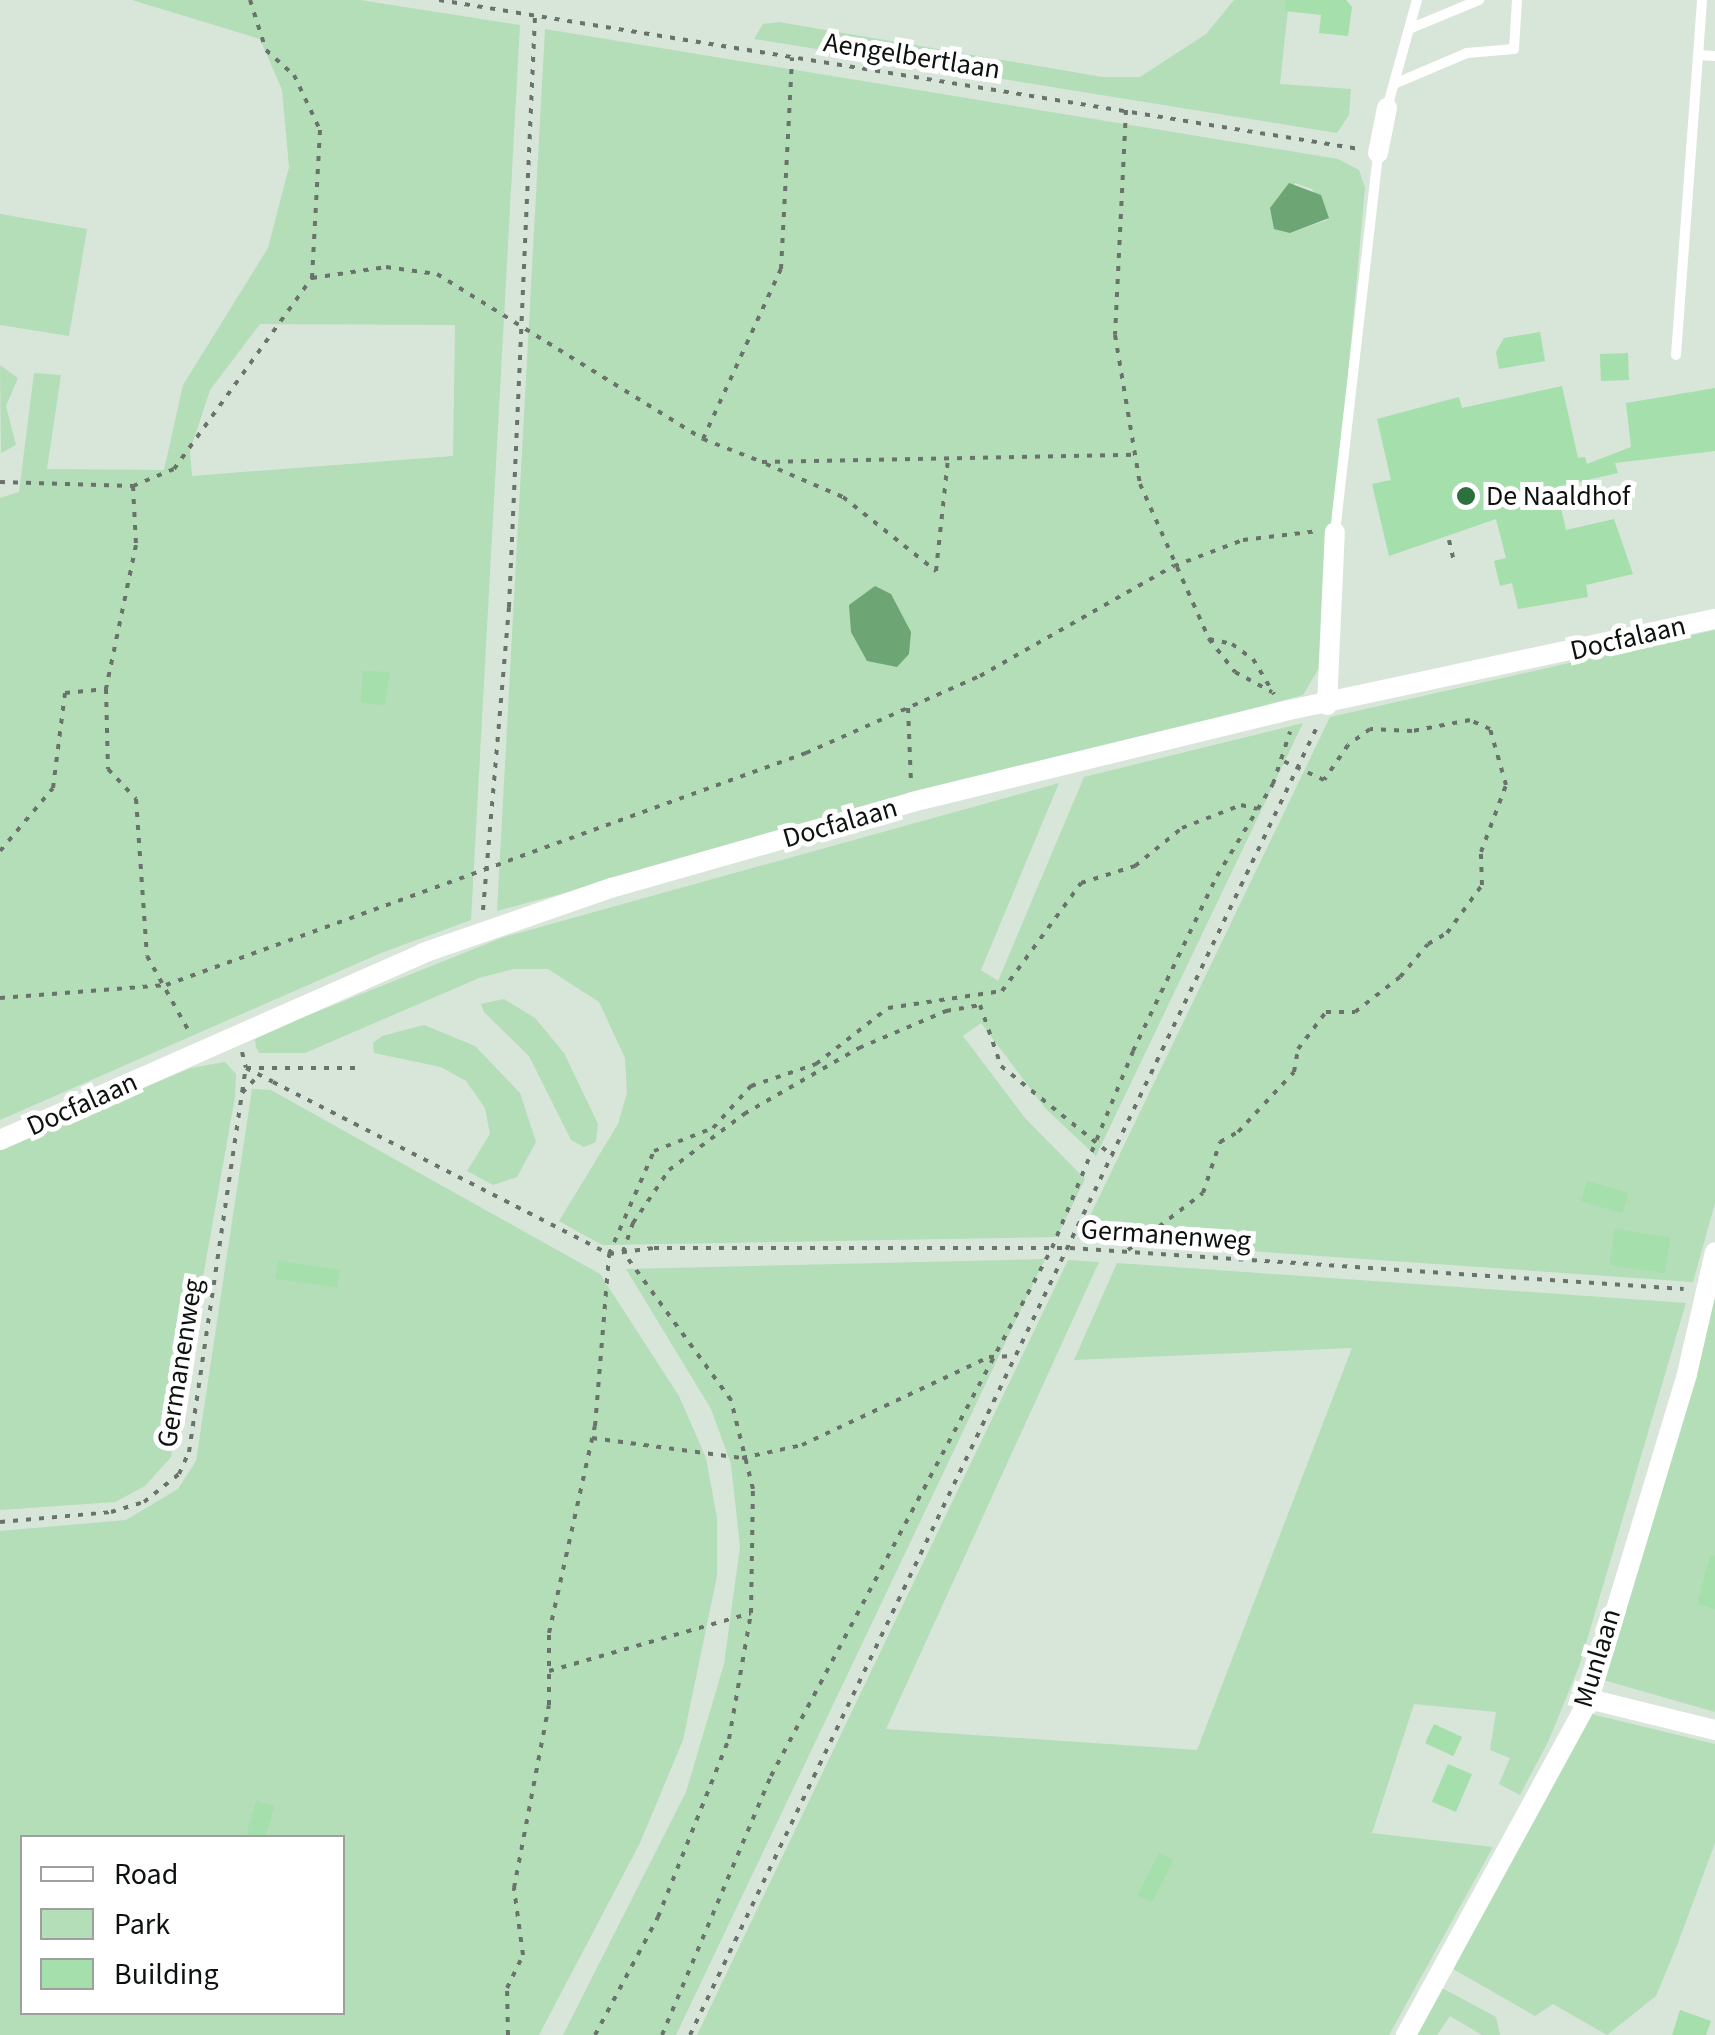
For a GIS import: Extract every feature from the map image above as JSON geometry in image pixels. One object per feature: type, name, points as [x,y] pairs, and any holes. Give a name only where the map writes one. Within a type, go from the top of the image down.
[{"type":"street","points":[[1378,153],[1387,108]]},
{"type":"street","points":[[1327,705],[1335,532]]},
{"type":"street","name":"Docfalaan","points":[[0,1140],[482,929],[912,802],[1280,705],[1327,705],[1715,619]]},
{"type":"street","name":"Munlaan","points":[[1406,2035],[1589,1700],[1687,1374],[1715,1252]]},
{"type":"street","points":[[1589,1700],[1715,1730]]},
{"type":"lane","points":[[1387,108],[1417,0]]},
{"type":"lane","points":[[1410,30],[1479,0]]},
{"type":"lane","points":[[1394,84],[1468,53],[1514,49],[1518,0]]},
{"type":"lane","points":[[1676,355],[1702,0]]},
{"type":"lane","points":[[1698,55],[1715,56]]},
{"type":"lane","points":[[1335,532],[1378,153]]},
{"type":"path","points":[[0,482],[133,486],[174,470],[312,278],[320,130],[294,75],[266,50],[250,0]]},
{"type":"path","name":"Aengelbertlaan","points":[[441,0],[1378,153]]},
{"type":"path","points":[[482,929],[509,607],[535,16]]},
{"type":"path","points":[[703,439],[781,269],[792,57]]},
{"type":"path","points":[[1126,110],[1115,336],[1136,455],[1174,566],[1209,639],[1235,672],[1280,705]]},
{"type":"path","points":[[312,278],[386,267],[437,274],[703,439],[843,497],[936,571],[948,459]]},
{"type":"path","points":[[762,462],[1136,455]]},
{"type":"path","points":[[133,486],[136,545],[106,689],[108,769],[136,799],[136,878],[158,985],[202,1050]]},
{"type":"path","points":[[0,998],[158,985],[806,753],[980,676],[1174,566],[1243,540],[1335,532]]},
{"type":"path","points":[[1449,540],[1454,560]]},
{"type":"path","points":[[662,2035],[771,1776],[990,1357],[1052,1248],[1217,876],[1290,748],[1280,705],[1253,659],[1232,644],[1209,639]]},
{"type":"path","points":[[0,850],[53,788],[65,693],[106,689]]},
{"type":"path","points":[[690,2035],[1327,705]]},
{"type":"path","points":[[908,708],[912,802]]},
{"type":"path","points":[[1127,1252],[1142,1233],[1203,1193],[1220,1142],[1238,1132],[1294,1072],[1298,1049],[1326,1012],[1355,1012],[1400,977],[1428,944],[1447,933],[1482,885],[1481,852],[1506,785],[1490,729],[1452,720],[1412,732],[1370,729],[1348,746],[1324,780],[1283,761]]},
{"type":"path","points":[[508,2035],[508,1988],[522,1955],[514,1888],[549,1705],[549,1633],[592,1438],[609,1254],[654,1150],[713,1128],[751,1086],[816,1064],[888,1008],[1002,991],[1080,883],[1135,866],[1182,828],[1242,805],[1258,809]]},
{"type":"path","points":[[595,2035],[658,1917],[729,1739],[751,1613],[753,1489],[742,1458],[731,1400],[623,1252],[633,1223],[669,1170],[810,1076],[946,1010],[980,1005],[1001,1066],[1113,1156]]},
{"type":"path","points":[[237,1033],[246,1068],[609,1254]]},
{"type":"path","points":[[246,1068],[355,1068]]},
{"type":"path","name":"Germanenweg","points":[[0,1522],[112,1512],[144,1502],[180,1474],[189,1452],[246,1068]]},
{"type":"path","points":[[242,1093],[259,1075]]},
{"type":"path","name":"Germanenweg","points":[[609,1254],[1070,1248],[1706,1290]]},
{"type":"path","points":[[592,1438],[742,1458],[802,1445],[990,1357],[1016,1356]]},
{"type":"path","points":[[549,1671],[751,1613]]},
{"type":"green space","points":[[132,0],[360,0],[520,25],[471,920],[381,953],[0,1120],[0,498],[19,492],[34,373],[61,375],[47,469],[164,470],[183,385],[268,248],[289,167],[282,90],[260,39]],"holes":[[[260,324],[455,325],[453,456],[192,476],[190,451],[210,390]]]},
{"type":"green space","points":[[1234,0],[1289,0],[1280,84],[1351,89],[1349,115],[1337,133],[754,39],[763,24],[779,22],[1102,77],[1140,77],[1206,34]]},
{"type":"green space","points":[[545,29],[1338,159],[1359,170],[1365,188],[1322,663],[1303,695],[497,911]],"holes":[[[1295,183],[1312,189],[1327,220],[1290,233]]]},
{"type":"green space","points":[[0,214],[87,229],[69,336],[0,325]]},
{"type":"green space","points":[[0,365],[18,378],[6,406],[16,445],[1,453]]},
{"type":"green space","points":[[1715,630],[1715,1203],[1693,1282],[1079,1239],[1330,717]]},
{"type":"green space","points":[[1303,723],[1096,1156],[1045,1108],[981,1023],[963,1036],[1025,1118],[1085,1179],[1057,1237],[602,1245],[559,1221],[618,1124],[627,1093],[625,1058],[599,1002],[548,969],[513,969],[479,978],[305,1053],[259,1053],[256,1047],[255,1039],[304,1017],[504,937],[1059,783],[981,970],[998,981],[1084,777]]},
{"type":"green space","points":[[504,999],[535,1018],[564,1053],[598,1124],[596,1142],[584,1147],[571,1140],[529,1056],[484,1012],[481,1004]]},
{"type":"green space","points":[[424,1025],[475,1046],[520,1093],[536,1142],[517,1177],[493,1185],[467,1171],[490,1134],[485,1108],[466,1081],[441,1067],[374,1053],[373,1043],[382,1036]]},
{"type":"green space","points":[[225,1062],[236,1074],[235,1097],[171,1457],[145,1486],[115,1502],[0,1510],[0,1149],[191,1068]]},
{"type":"green space","points":[[252,1089],[271,1090],[600,1274],[679,1396],[706,1458],[717,1518],[717,1576],[683,1740],[640,1843],[539,2035],[0,2035],[0,1531],[126,1520],[178,1489],[196,1461]]},
{"type":"green space","points":[[1045,1259],[676,2035],[563,2035],[686,1792],[724,1664],[740,1547],[731,1464],[711,1409],[626,1269]]},
{"type":"green space","points":[[1068,1260],[1099,1262],[886,1729],[1197,1750],[1352,1348],[1074,1360],[1117,1263],[1686,1303],[1580,1664],[1548,1742],[1520,1795],[1499,1784],[1510,1758],[1490,1750],[1496,1712],[1414,1704],[1372,1833],[1493,1847],[1389,2035],[697,2035]]},
{"type":"green space","points":[[1715,1297],[1715,1712],[1600,1679]]},
{"type":"green space","points":[[1587,1713],[1715,1744],[1715,1843],[1678,1943],[1656,1996],[1607,2035],[1553,2004],[1535,2016],[1453,1969]]},
{"type":"green space","points":[[1442,1988],[1496,2017],[1500,2035],[1482,2035],[1450,2016],[1437,2035],[1414,2035]]},
{"type":"shaded area","points":[[1289,183],[1321,195],[1329,218],[1290,233],[1274,229],[1270,208]]},
{"type":"shaded area","points":[[875,586],[891,594],[911,632],[909,654],[897,667],[867,661],[851,632],[849,605]]},
{"type":"building","points":[[1286,0],[1346,0],[1352,7],[1348,36],[1319,33],[1321,15],[1285,11]]},
{"type":"building","points":[[1540,332],[1545,361],[1499,369],[1496,352],[1504,338]]},
{"type":"building","points":[[1628,353],[1629,380],[1601,381],[1600,354]]},
{"type":"building","name":"De Naaldhof","points":[[1562,386],[1578,458],[1585,457],[1587,464],[1631,447],[1626,403],[1715,388],[1715,451],[1615,463],[1618,473],[1556,487],[1566,530],[1614,519],[1633,574],[1586,585],[1588,597],[1518,609],[1512,583],[1500,586],[1494,561],[1506,558],[1496,519],[1389,556],[1372,484],[1391,480],[1377,419],[1459,397],[1462,408]]},
{"type":"building","points":[[363,671],[390,672],[385,705],[361,703]]},
{"type":"building","points":[[1587,1181],[1628,1193],[1623,1213],[1581,1201]]},
{"type":"building","points":[[1615,1229],[1670,1238],[1665,1273],[1609,1265]]},
{"type":"building","points":[[278,1261],[339,1270],[337,1287],[275,1279]]},
{"type":"building","points":[[1710,1556],[1715,1556],[1715,1609],[1697,1604]]},
{"type":"building","points":[[1434,1724],[1462,1737],[1453,1756],[1425,1743]]},
{"type":"building","points":[[1448,1764],[1472,1774],[1456,1812],[1432,1802]]},
{"type":"building","points":[[256,1801],[274,1806],[266,1835],[247,1834]]},
{"type":"building","points":[[1159,1853],[1173,1860],[1152,1902],[1138,1895]]},
{"type":"building","points":[[1680,2010],[1711,2021],[1706,2035],[1672,2035]]},
{"type":"place","name":"De Naaldhof","points":[[1466,496]]}]
